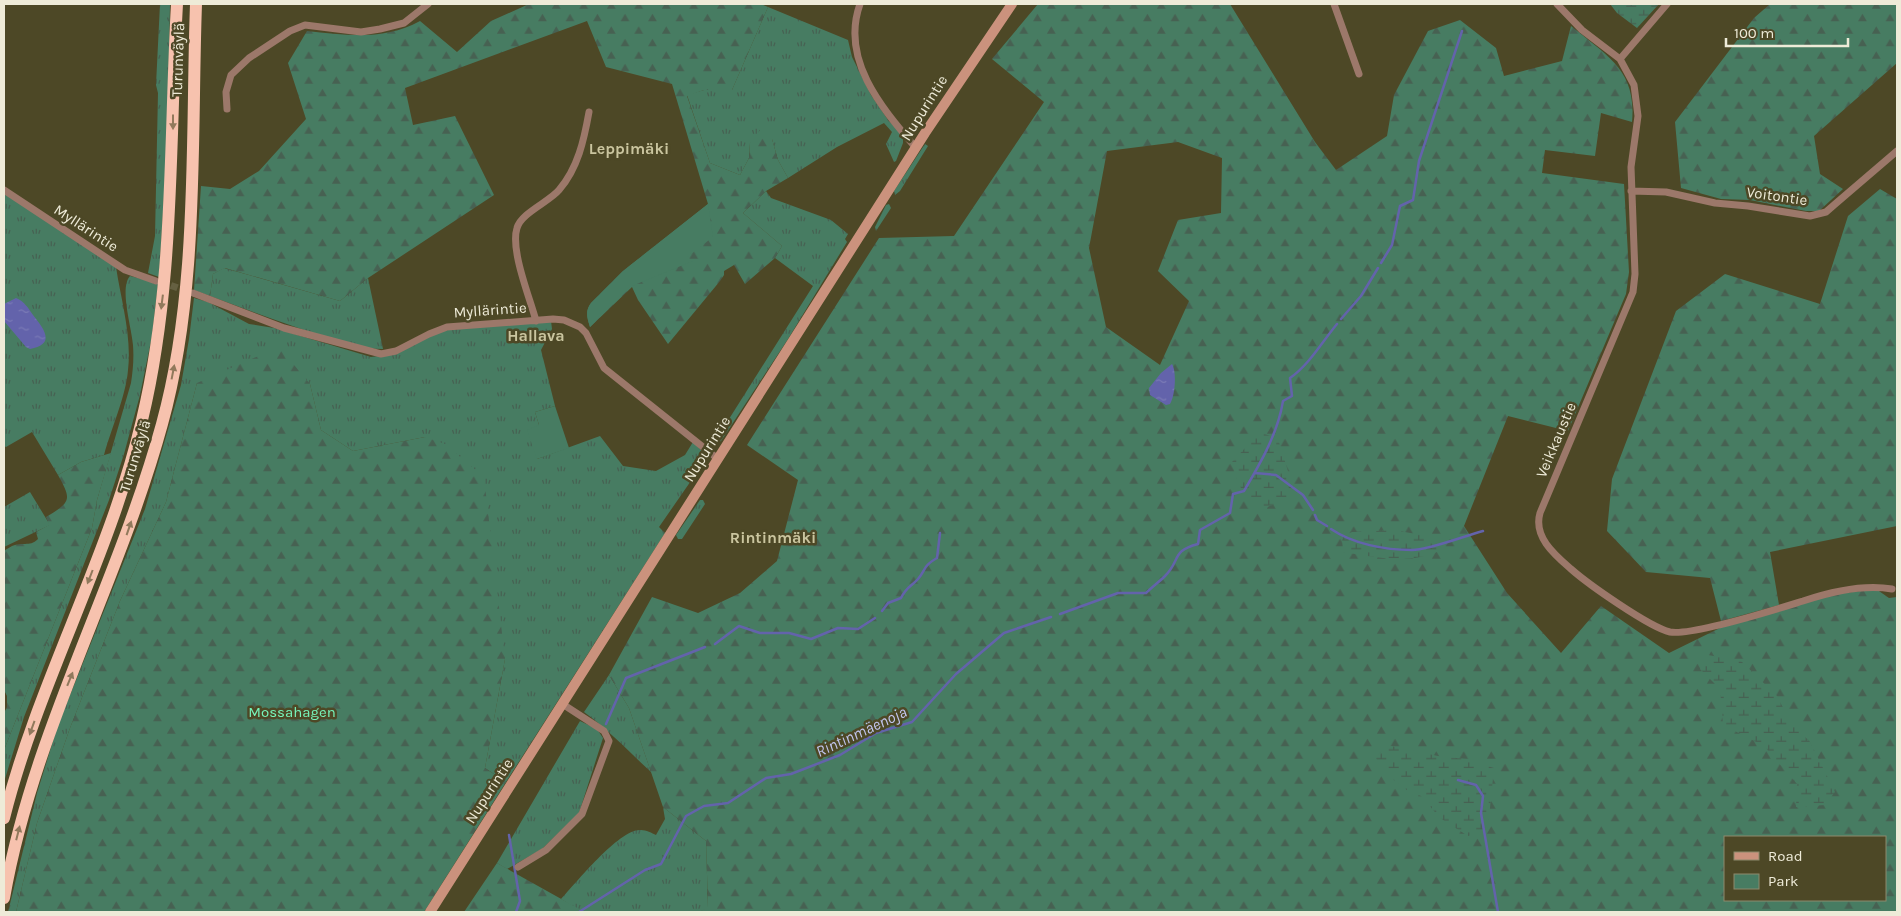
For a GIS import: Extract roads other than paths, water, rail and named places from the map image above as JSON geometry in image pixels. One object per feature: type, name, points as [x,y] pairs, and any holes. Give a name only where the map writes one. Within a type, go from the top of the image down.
[{"type":"highway","name":"Turunväylä","points":[[4,818],[30,731],[109,528],[142,420],[159,334],[168,252],[177,4]]},
{"type":"highway","name":"Turunväylä","points":[[4,898],[25,805],[47,737],[126,535],[163,422],[180,336],[188,249],[196,4]]},
{"type":"main road","name":"Nupurintie","points":[[430,912],[564,705],[916,148],[1012,4]]},
{"type":"street","points":[[227,109],[226,92],[231,75],[249,58],[290,31],[305,25],[361,32],[380,29],[404,23],[428,4]]},
{"type":"street","points":[[860,4],[854,26],[854,38],[862,71],[891,118],[916,148]]},
{"type":"street","points":[[1334,4],[1358,74]]},
{"type":"street","name":"Veikkaustie","points":[[1557,4],[1582,30],[1620,60],[1634,85],[1637,99],[1631,191],[1635,274],[1633,292],[1540,513],[1539,530],[1545,541],[1556,555],[1600,592],[1660,627],[1677,633],[1696,630],[1827,593],[1871,587],[1892,589]]},
{"type":"street","points":[[1620,60],[1667,4]]},
{"type":"street","points":[[536,321],[518,255],[516,228],[524,217],[548,201],[566,182],[583,144],[589,112]]},
{"type":"street","name":"Voitontie","points":[[1631,191],[1666,192],[1716,203],[1810,216],[1818,215],[1834,205],[1897,150]]},
{"type":"street","name":"Myllärintie","points":[[4,190],[125,270],[156,280]]},
{"type":"street","name":"Myllärintie","points":[[193,293],[284,328],[382,354],[396,352],[429,334],[447,327],[564,320],[580,327],[586,334],[604,368],[718,459]]},
{"type":"street","points":[[518,867],[546,850],[582,814],[609,741],[604,731],[564,705]]},
{"type":"water","points":[[16,298],[26,305],[44,330],[45,339],[38,347],[30,349],[26,347],[4,321],[4,304]]},
{"type":"water","points":[[1172,364],[1175,378],[1174,390],[1170,404],[1166,405],[1150,395],[1149,388],[1161,373]]},
{"type":"waterway","points":[[1381,263],[1392,245],[1400,206],[1413,200],[1419,161],[1462,31]]},
{"type":"waterway","points":[[1341,319],[1361,296],[1378,268]]},
{"type":"waterway","name":"Rintinmäenoja","points":[[1060,614],[1118,593],[1146,593],[1170,570],[1180,553],[1198,544],[1200,530],[1230,513],[1233,494],[1244,491],[1273,436],[1283,401],[1292,396],[1290,378],[1309,360],[1337,324]]},
{"type":"waterway","points":[[1255,473],[1276,475],[1303,495],[1313,510]]},
{"type":"waterway","points":[[1315,515],[1317,520],[1327,526]]},
{"type":"waterway","points":[[1331,529],[1349,539],[1370,545],[1412,550],[1437,545],[1483,531]]},
{"type":"waterway","points":[[882,611],[888,603],[901,598],[927,566],[937,558],[940,533]]},
{"type":"waterway","name":"Rintinmäenoja","points":[[579,912],[645,870],[661,864],[686,816],[704,806],[728,803],[766,778],[791,774],[840,755],[876,733],[912,722],[956,674],[1004,633],[1051,617]]},
{"type":"waterway","points":[[715,644],[739,626],[760,633],[789,633],[811,639],[838,628],[858,629],[875,618]]},
{"type":"waterway","points":[[606,724],[626,678],[705,647]]},
{"type":"waterway","points":[[1458,780],[1476,785],[1483,796],[1481,813],[1498,912]]},
{"type":"waterway","points":[[509,835],[520,901],[516,912]]},
{"type":"tunnel","points":[[161,282],[187,291]]},
{"type":"district","name":"Leppimäki","points":[[629,148]]},
{"type":"district","name":"Hallava","points":[[536,335]]},
{"type":"district","name":"Rintinmäki","points":[[773,537]]},
{"type":"park label","name":"Mossahagen","points":[[292,712]]}]
